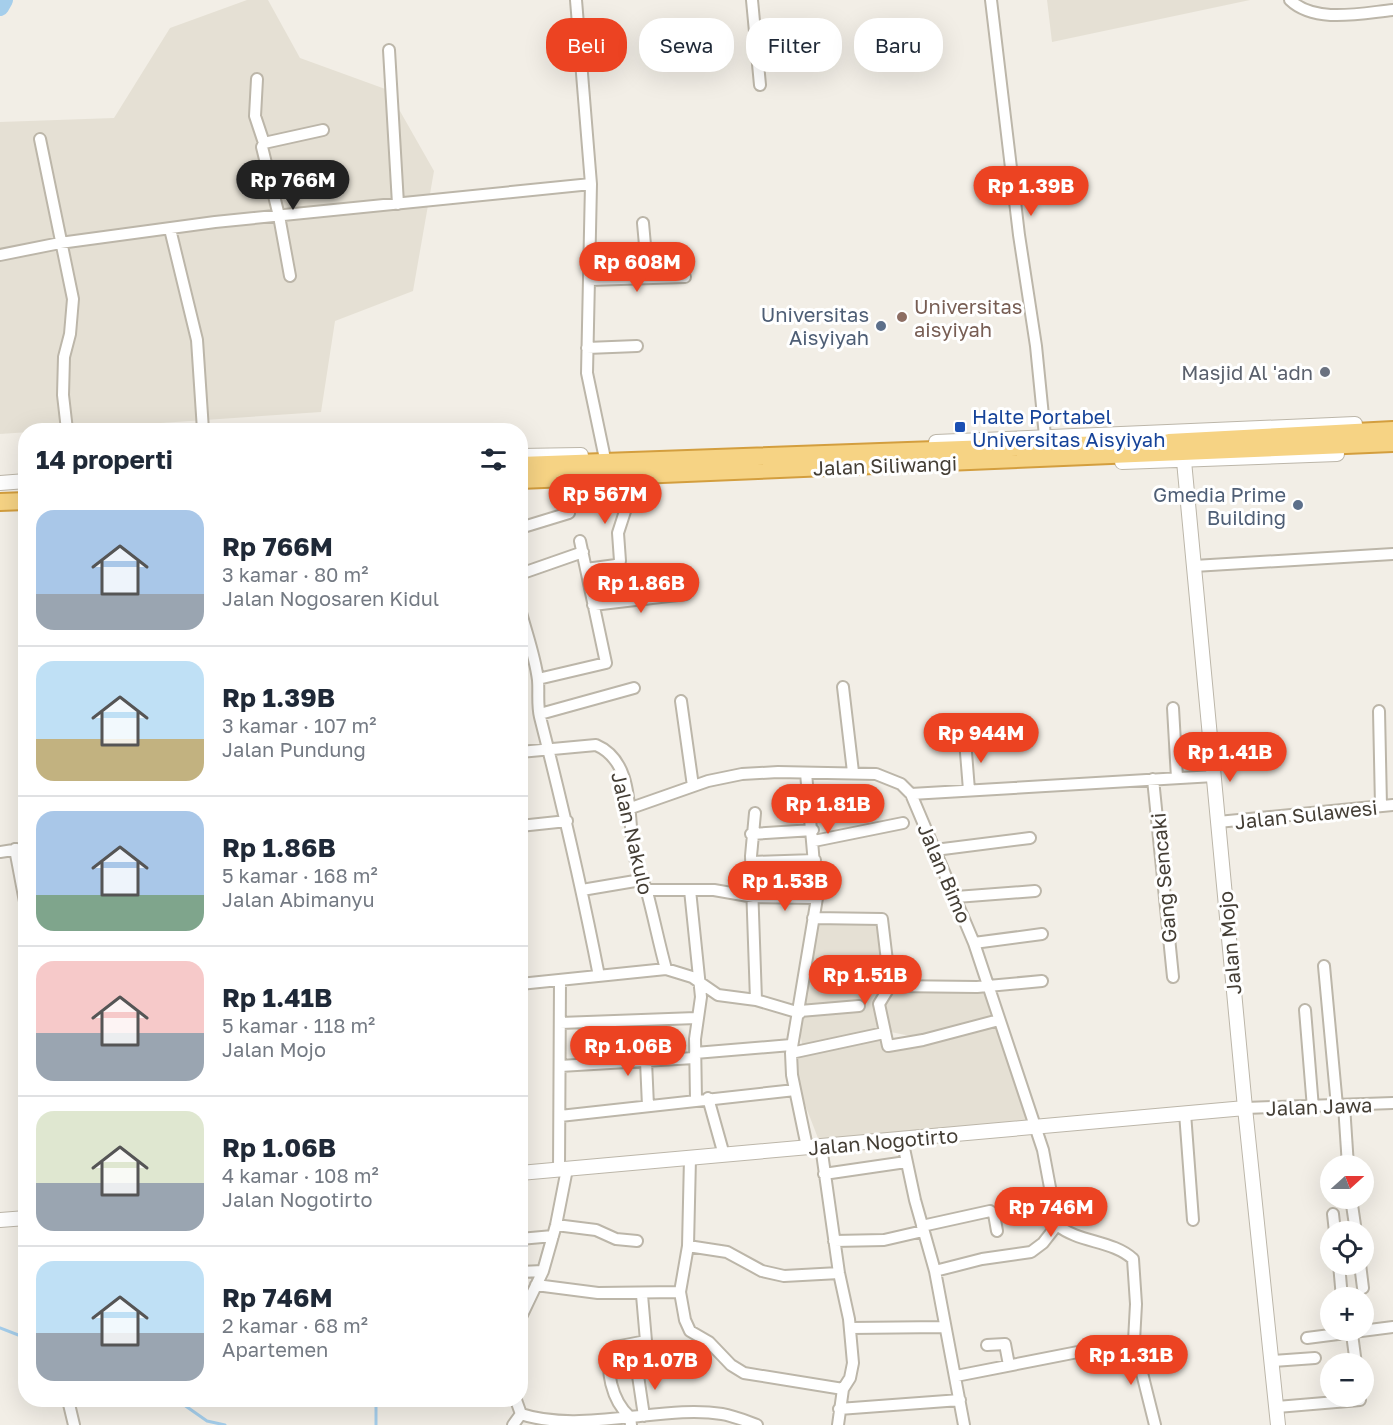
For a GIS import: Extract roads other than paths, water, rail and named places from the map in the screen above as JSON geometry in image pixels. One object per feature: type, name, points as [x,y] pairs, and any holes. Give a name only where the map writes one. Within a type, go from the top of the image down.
[{"type":"highway","name":"Jalan Siliwangi","points":[[528,467],[1138,439],[1393,430]]},
{"type":"highway","name":"Jalan Siliwangi","points":[[528,467],[1101,459],[1393,443]]},
{"type":"highway","points":[[0,491],[18,490]]},
{"type":"highway","points":[[0,502],[18,501]]},
{"type":"street","points":[[576,0],[591,184],[587,373],[604,454]]},
{"type":"street","points":[[752,0],[760,85]]},
{"type":"street","points":[[991,0],[1019,235],[1036,346],[1045,436]]},
{"type":"street","points":[[1290,0],[1302,9],[1316,13],[1393,10]]},
{"type":"street","points":[[389,50],[398,204]]},
{"type":"street","points":[[257,79],[255,116],[264,142],[262,150],[279,216],[290,276]]},
{"type":"street","points":[[264,142],[323,130]]},
{"type":"street","points":[[40,139],[73,300],[70,333],[64,357],[63,395],[66,423]]},
{"type":"street","points":[[0,255],[60,243],[170,229],[591,184]]},
{"type":"street","points":[[643,223],[648,278]]},
{"type":"street","points":[[170,229],[197,340],[203,423]]},
{"type":"street","points":[[589,280],[685,277]]},
{"type":"street","points":[[587,348],[637,346]]},
{"type":"street","points":[[528,466],[604,454],[732,452],[1045,436],[1138,439],[1393,422]]},
{"type":"street","points":[[528,468],[630,480],[781,476],[1101,459],[1184,461],[1393,451]]},
{"type":"street","name":"Jalan Mojo","points":[[1184,461],[1245,1108],[1278,1425]]},
{"type":"street","points":[[586,569],[615,565],[620,561],[618,533],[628,502],[630,480]]},
{"type":"street","points":[[0,483],[18,482]]},
{"type":"street","points":[[0,510],[18,509]]},
{"type":"street","points":[[528,526],[569,513]]},
{"type":"street","points":[[528,570],[582,546],[605,654],[604,664],[538,679]]},
{"type":"street","points":[[1194,566],[1393,554]]},
{"type":"street","points":[[593,605],[686,594]]},
{"type":"street","points":[[528,656],[538,679],[540,714],[567,821],[569,845],[582,890],[599,976]]},
{"type":"street","points":[[843,687],[853,772]]},
{"type":"street","points":[[540,714],[634,688]]},
{"type":"street","points":[[681,701],[693,786]]},
{"type":"street","points":[[1173,708],[1177,778]]},
{"type":"street","points":[[1379,711],[1381,806]]},
{"type":"street","points":[[965,740],[969,790]]},
{"type":"street","name":"Jalan Nakulo","points":[[528,751],[596,745],[606,749],[620,769],[631,808],[633,853],[644,885],[666,969]]},
{"type":"street","points":[[631,808],[693,786],[742,774],[853,772],[889,779],[901,784],[911,794],[1214,776]]},
{"type":"street","points":[[806,773],[817,898],[800,1012],[791,1049],[795,1090],[824,1174],[850,1328],[853,1363],[850,1378],[843,1389],[838,1425]]},
{"type":"street","name":"Gang Sencaki","points":[[1153,779],[1173,977]]},
{"type":"street","name":"Jalan Bimo","points":[[911,794],[974,943],[1036,1127],[1045,1159],[1057,1225]]},
{"type":"street","name":"Jalan Sulawesi","points":[[1218,822],[1393,805]]},
{"type":"street","points":[[755,813],[751,834],[756,1000]]},
{"type":"street","points":[[528,825],[567,821]]},
{"type":"street","points":[[751,834],[813,835],[903,823]]},
{"type":"street","points":[[936,850],[1030,838]]},
{"type":"street","points":[[0,852],[18,849]]},
{"type":"street","points":[[752,862],[815,860]]},
{"type":"street","points":[[582,890],[644,885],[714,890],[754,897],[817,898]]},
{"type":"street","points":[[690,890],[701,1003],[696,1018],[696,1100]]},
{"type":"street","points":[[956,897],[1035,891]]},
{"type":"street","points":[[813,918],[882,919],[890,986],[879,1004],[888,1046],[923,1040],[999,1020]]},
{"type":"street","points":[[974,943],[1042,934]]},
{"type":"street","points":[[1324,966],[1347,1155]]},
{"type":"street","points":[[528,983],[666,969],[692,977],[718,995],[756,1000],[800,1012],[859,1006]]},
{"type":"street","points":[[528,1302],[543,1271],[555,1231],[563,1169],[560,1116],[560,981]]},
{"type":"street","points":[[890,986],[987,986],[1042,981]]},
{"type":"street","points":[[1305,1010],[1313,1108]]},
{"type":"street","points":[[560,1023],[696,1018]]},
{"type":"street","points":[[560,1066],[791,1049],[884,1033]]},
{"type":"street","points":[[646,1061],[648,1106]]},
{"type":"street","points":[[560,1116],[795,1090]]},
{"type":"street","points":[[708,1098],[724,1155]]},
{"type":"street","name":"Jalan Jawa","points":[[1245,1108],[1313,1108],[1393,1103]]},
{"type":"street","name":"Jalan Nogotirto","points":[[528,1172],[1245,1108]]},
{"type":"street","points":[[1185,1113],[1193,1220]]},
{"type":"street","points":[[902,1139],[935,1271],[964,1425]]},
{"type":"street","points":[[690,1158],[688,1246],[680,1292],[685,1320],[690,1331],[709,1342],[731,1365],[744,1373],[843,1389]]},
{"type":"street","points":[[824,1174],[906,1162]]},
{"type":"street","points":[[834,1241],[884,1239],[990,1211],[994,1214],[997,1231]]},
{"type":"street","points":[[1334,1214],[1334,1221]]},
{"type":"street","points":[[0,1220],[18,1219]]},
{"type":"street","points":[[935,1271],[982,1259],[1030,1252],[1043,1243],[1057,1225],[1078,1236],[1113,1247],[1133,1259],[1136,1304],[1134,1341],[1155,1425]]},
{"type":"street","points":[[528,1237],[555,1231],[596,1230],[616,1239],[637,1242]]},
{"type":"street","points":[[688,1246],[727,1252],[762,1271],[784,1276],[839,1273]]},
{"type":"street","points":[[528,1272],[543,1271]]},
{"type":"street","points":[[536,1285],[598,1293],[642,1295],[680,1292]]},
{"type":"street","points":[[631,1421],[622,1410],[614,1392],[609,1367],[615,1347],[646,1341],[642,1295]]},
{"type":"street","points":[[850,1328],[944,1327]]},
{"type":"street","points":[[1374,1330],[1393,1327]]},
{"type":"street","points":[[1307,1338],[1320,1336]]},
{"type":"street","points":[[956,1376],[1053,1359],[1134,1341]]},
{"type":"street","points":[[987,1345],[1005,1344],[1010,1365]]},
{"type":"street","points":[[1272,1361],[1315,1358]]},
{"type":"street","points":[[637,1369],[644,1416]]},
{"type":"street","points":[[839,1410],[960,1400]]},
{"type":"street","points":[[1277,1407],[1320,1404]]},
{"type":"street","points":[[70,1407],[74,1425]]},
{"type":"street","points":[[677,1413],[679,1425]]},
{"type":"street","points":[[513,1425],[526,1419],[585,1425],[631,1421],[644,1416],[677,1413],[750,1424]]},
{"type":"waterway","points":[[0,7],[4,0]]},
{"type":"waterway","points":[[0,1328],[18,1335]]},
{"type":"waterway","points":[[187,1407],[207,1421],[225,1425]]},
{"type":"waterway","points":[[376,1407],[376,1425]]},
{"type":"place","name":"Universitas aisyiyah","points":[[902,317]]},
{"type":"place","name":"Universitas Aisyiyah","points":[[881,326]]},
{"type":"place","name":"Masjid Al 'adn","points":[[1325,372]]},
{"type":"place","name":"Halte Portabel Universitas Aisyiyah","points":[[960,427]]},
{"type":"place","name":"Gmedia Prime Building","points":[[1298,505]]}]
